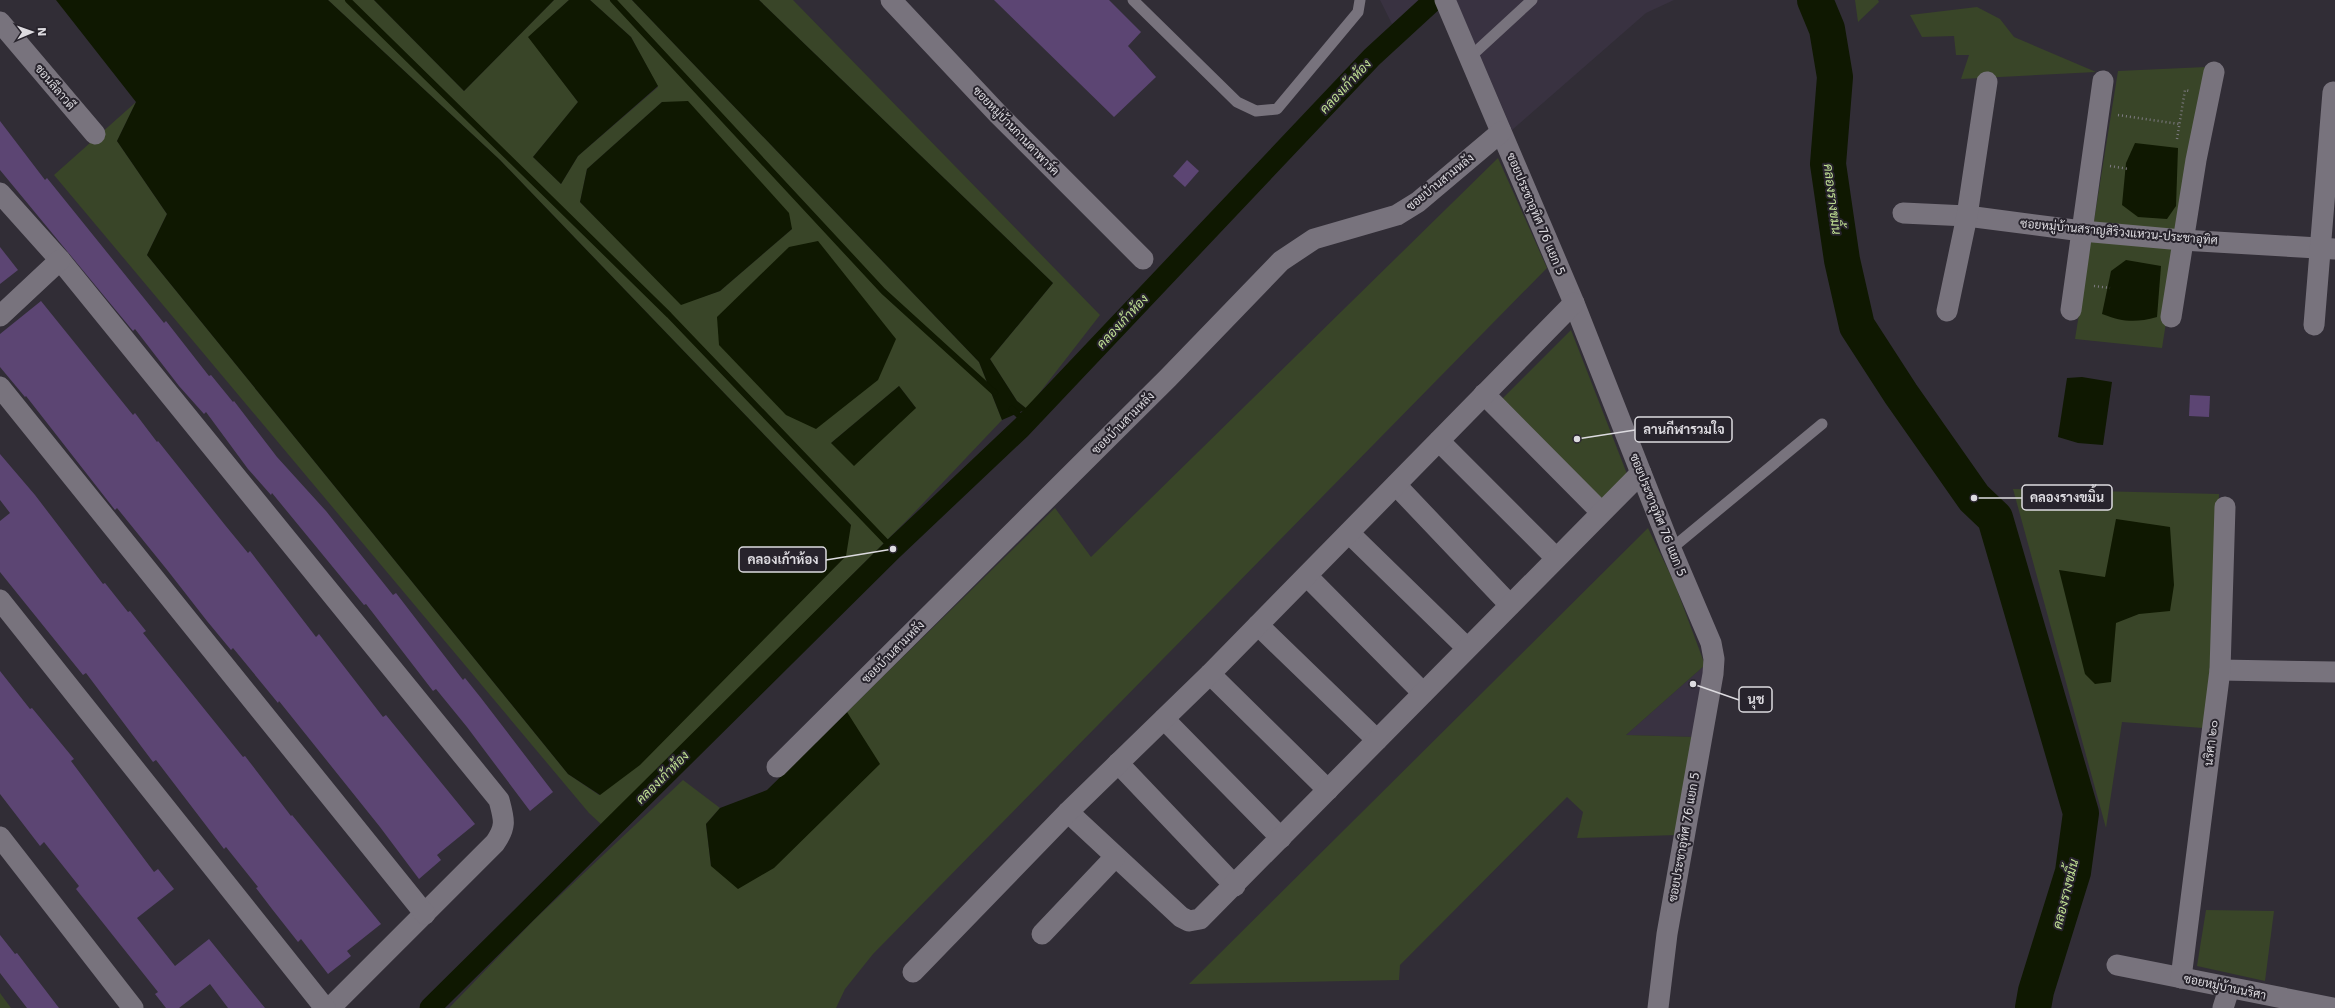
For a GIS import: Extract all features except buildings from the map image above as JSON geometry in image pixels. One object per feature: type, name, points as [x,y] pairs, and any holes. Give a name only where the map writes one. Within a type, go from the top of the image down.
[{"type":"street","name":"ซอยหมู่บ้านกานดาพาร์ค","points":[[891,0],[998,114],[1143,259]]},
{"type":"street","name":"ซอยประชาอุทิศ 76 แยก 5","points":[[1448,7],[1574,303],[1671,549],[1711,643],[1714,659],[1713,674],[1667,934],[1658,1008]]},
{"type":"street","name":"ซอนลีลาวดี","points":[[0,22],[95,134]]},
{"type":"street","points":[[2171,317],[2182,240],[2214,72]]},
{"type":"street","points":[[2071,310],[2103,80]]},
{"type":"street","points":[[1947,311],[1967,216],[1988,82]]},
{"type":"street","points":[[2314,325],[2328,248],[2333,92]]},
{"type":"street","name":"ซอยบ้านสามหลัง","points":[[777,767],[1168,378],[1280,261],[1314,240],[1397,215],[1418,202],[1501,132]]},
{"type":"street","points":[[0,193],[60,260],[499,800],[503,831],[495,843],[330,1008]]},
{"type":"street","name":"ซอยหมู่บ้านสราญสิริวงแหวน-ประชาอุทิศ","points":[[1903,213],[1967,216],[2082,231],[2182,240],[2328,248]]},
{"type":"street","points":[[0,316],[60,260]]},
{"type":"street","points":[[913,972],[1068,812],[1210,674],[1574,303]]},
{"type":"street","points":[[0,387],[425,914]]},
{"type":"street","points":[[1484,394],[1601,512]]},
{"type":"street","points":[[1439,441],[1556,558]]},
{"type":"street","points":[[1068,812],[1115,858],[1181,918],[1189,921],[1200,919],[1235,886],[1467,648],[1641,473]]},
{"type":"street","points":[[1396,485],[1510,605]]},
{"type":"street","name":"นริศา ๒๐","points":[[2181,978],[2220,670],[2225,507]]},
{"type":"street","points":[[1349,533],[1467,648]]},
{"type":"street","points":[[1307,576],[1423,693]]},
{"type":"street","points":[[0,600],[325,1008]]},
{"type":"street","points":[[1258,625],[1377,740]]},
{"type":"street","points":[[2220,670],[2335,672]]},
{"type":"street","points":[[1210,674],[1328,790]]},
{"type":"street","points":[[1164,719],[1281,838]]},
{"type":"street","points":[[1118,764],[1235,886]]},
{"type":"street","points":[[0,837],[133,1008]]},
{"type":"street","points":[[1042,934],[1115,858]]},
{"type":"street","name":"ซอยหมู่บ้านนริศา","points":[[2117,964],[2181,978],[2226,998],[2333,1008]]},
{"type":"lane","points":[[1133,0],[1237,102],[1256,111],[1276,109],[1358,12],[1360,0]]},
{"type":"lane","points":[[1469,58],[1532,0]]},
{"type":"lane","points":[[1671,549],[1822,424]]},
{"type":"path","points":[[2099,112],[2179,124]]},
{"type":"shaded area","points":[[56,0],[328,0],[500,160],[851,525],[846,556],[640,765],[600,795],[568,774],[147,255],[167,214],[117,141],[136,102]]},
{"type":"shaded area","points":[[328,0],[374,0],[464,91],[554,0],[569,0],[529,37],[578,102],[533,157],[561,184],[578,156],[658,87],[631,37],[590,0],[632,0],[979,362],[1002,420],[910,517],[602,825],[589,813],[54,175],[136,102],[117,141],[167,214],[147,255],[568,774],[599,795],[851,525],[500,160]],"holes":[[[662,102],[792,229],[720,291],[681,304],[580,202],[587,169]],[[899,386],[916,408],[831,443]]]},
{"type":"shaded area","points":[[374,0],[554,0],[464,91]]},
{"type":"shaded area","points":[[569,0],[590,0],[631,37],[658,86],[578,156],[561,184],[533,157],[578,102],[528,37]]},
{"type":"shaded area","points":[[632,0],[759,0],[1053,283],[990,359],[1017,401],[1027,409],[1002,420],[979,362]]},
{"type":"shaded area","points":[[759,0],[793,0],[1100,315],[1027,409],[1017,401],[990,359],[1053,283]]},
{"type":"shaded area","points":[[1380,0],[1424,0],[1392,24]]},
{"type":"shaded area","points":[[1456,0],[1674,0],[1646,13],[1512,130]]},
{"type":"shaded area","points":[[1855,0],[1878,0],[1879,2],[1858,22]]},
{"type":"shaded area","points":[[1977,7],[2000,19],[2014,37],[2096,72],[1961,79],[1969,55],[1956,55],[1954,36],[1922,37],[1910,15]]},
{"type":"shaded area","points":[[2206,67],[2162,348],[2075,339],[2118,71]]},
{"type":"shaded area","points":[[688,101],[789,213],[792,229],[720,291],[681,305],[580,202],[587,169],[662,102]]},
{"type":"shaded area","points":[[2135,143],[2178,148],[2176,206],[2167,219],[2138,217],[2122,205],[2126,163]]},
{"type":"shaded area","points":[[1498,158],[1547,268],[873,954],[845,989],[836,1008],[449,1008],[534,920],[683,780],[720,808],[706,824],[711,866],[847,712],[1055,508],[1091,557]]},
{"type":"shaded area","points":[[818,241],[896,339],[878,380],[816,429],[786,415],[719,345],[717,317],[789,247]]},
{"type":"shaded area","points":[[2126,260],[2161,266],[2157,317],[2129,321],[2116,319],[2102,314],[2111,271]]},
{"type":"shaded area","points":[[1571,330],[1629,479],[1604,503],[1502,399]]},
{"type":"shaded area","points":[[2082,377],[2112,382],[2103,445],[2078,443],[2058,437],[2067,378]]},
{"type":"shaded area","points":[[899,386],[916,408],[854,466],[831,443]]},
{"type":"shaded area","points":[[2013,489],[2219,494],[2214,667],[2203,728],[2122,722],[2106,828]]},
{"type":"shaded area","points":[[2116,519],[2170,527],[2174,585],[2170,611],[2139,614],[2116,623],[2111,682],[2095,684],[2085,674],[2059,570],[2105,577]]},
{"type":"shaded area","points":[[1648,528],[1674,582],[1705,665],[1626,735],[1696,737],[1678,835],[1577,838],[1583,812],[1567,797],[1400,965],[1399,980],[1189,984]]},
{"type":"shaded area","points":[[1705,665],[1696,737],[1626,735]]},
{"type":"shaded area","points":[[847,712],[880,764],[774,868],[738,889],[711,866],[706,824],[720,808],[767,790]]},
{"type":"shaded area","points":[[2206,910],[2274,911],[2265,981],[2197,966]]},
{"type":"shaded area","points":[[0,993],[11,1008],[0,1008]]},
{"type":"waterway","points":[[348,0],[669,315],[893,549]]},
{"type":"waterway","points":[[613,0],[883,291],[995,393]]},
{"type":"waterway","name":"คลองเก้าห้อง","points":[[430,1008],[893,549],[1021,428],[1372,57],[1434,0]]},
{"type":"waterway","name":"คลองรางขมิ้น","points":[[1815,0],[1827,29],[1835,77],[1828,164],[1842,260],[1857,326],[1901,394],[1974,498],[1995,518],[2081,813],[2073,872],[2036,991],[2033,1008]]},
{"type":"waterway","points":[[1012,409],[1026,422]]},
{"type":"place","name":"ลานกีฬารวมใจ","points":[[1577,439]]},
{"type":"place","name":"คลองรางขมิ้น","points":[[1974,498]]},
{"type":"place","name":"คลองเก้าห้อง","points":[[893,549]]},
{"type":"place","name":"นุช","points":[[1693,684]]}]
